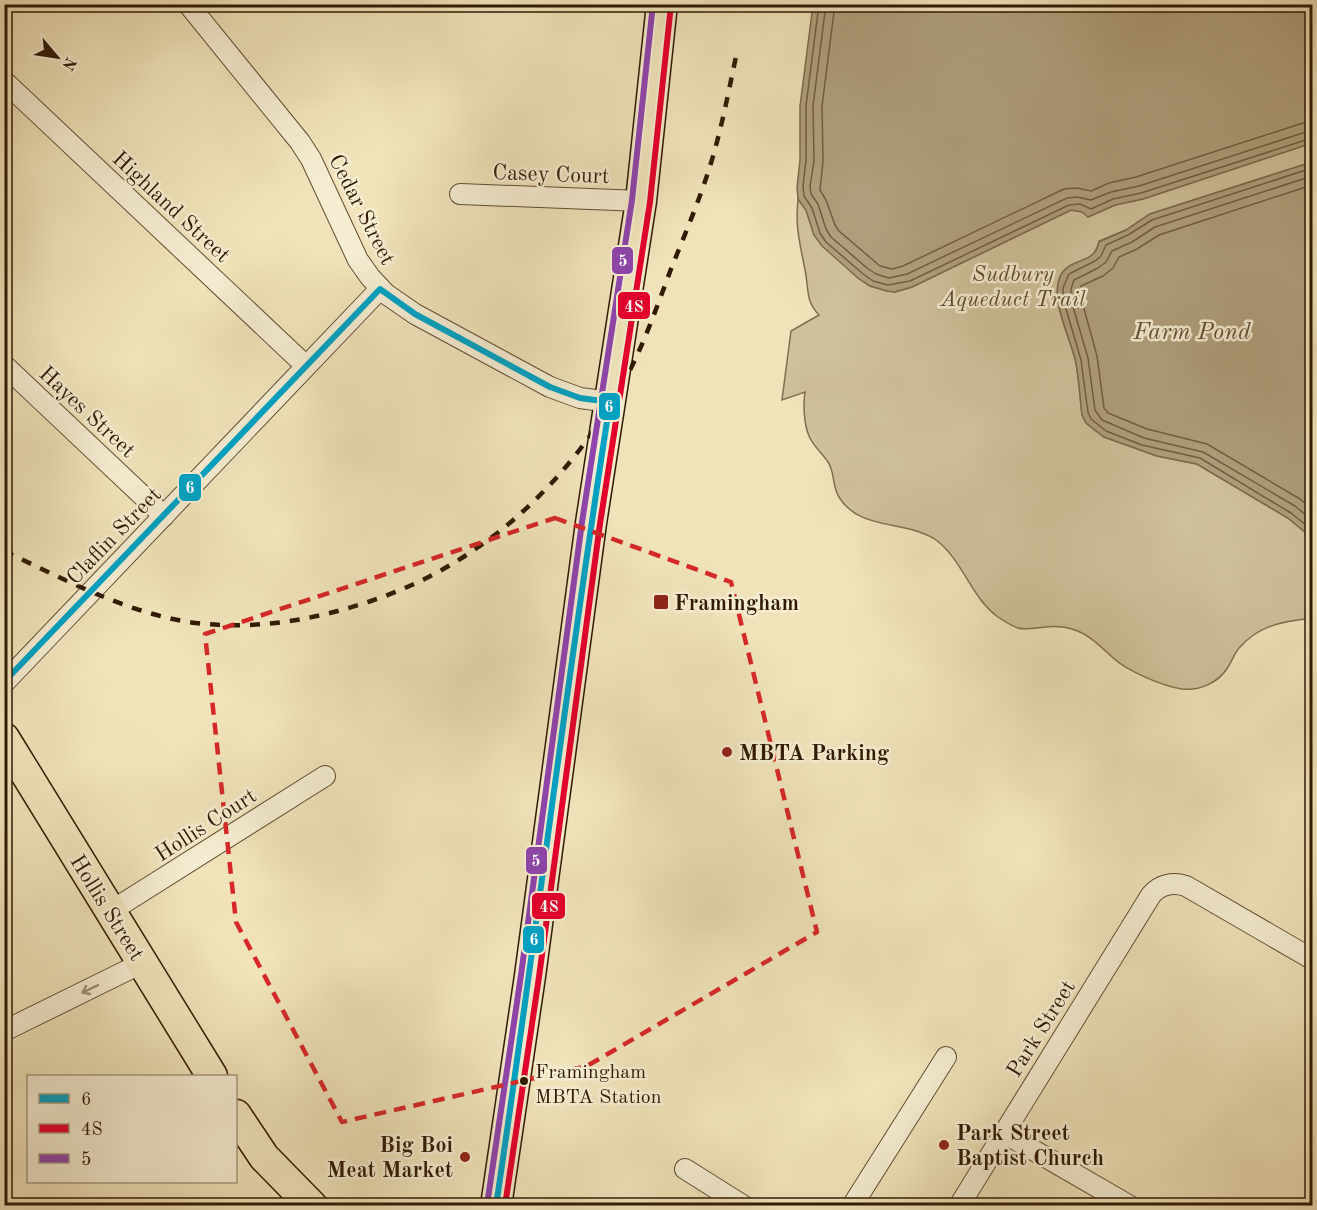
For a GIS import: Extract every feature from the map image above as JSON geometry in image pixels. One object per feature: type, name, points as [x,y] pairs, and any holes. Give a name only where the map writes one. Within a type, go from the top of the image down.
[{"type":"main road","points":[[496,1206],[531,976],[591,523],[641,201],[662,4]]},
{"type":"main road","name":"Hollis Street","points":[[4,738],[211,1075]]},
{"type":"main road","points":[[237,1116],[264,1157],[312,1206]]},
{"type":"street","name":"Cedar Street","points":[[188,4],[300,142],[358,260],[380,289],[415,314],[550,387],[580,398],[610,402]]},
{"type":"street","name":"Highland Street","points":[[4,81],[306,366]]},
{"type":"street","name":"Casey Court","points":[[460,194],[641,201]]},
{"type":"street","name":"Claflin Street","points":[[4,683],[380,289]]},
{"type":"street","name":"Hayes Street","points":[[4,365],[164,516]]},
{"type":"street","name":"Hollis Court","points":[[111,911],[325,776]]},
{"type":"street","name":"Park Street","points":[[959,1206],[1151,895],[1157,889],[1178,884],[1189,888],[1312,959]]},
{"type":"street","points":[[4,1031],[142,963]]},
{"type":"street","points":[[852,1206],[946,1057]]},
{"type":"street","points":[[1004,1133],[1130,1206]]},
{"type":"street","points":[[685,1169],[744,1206]]},
{"type":"highlighted area","points":[[555,518],[731,582],[817,932],[587,1066],[342,1122],[236,922],[205,634]]},
{"type":"green space","name":"Sudbury Aqueduct Trail","points":[[1312,143],[1312,162],[1150,214],[1126,230],[1099,241],[1092,255],[1064,271],[1060,277],[1058,297],[1062,320],[1076,363],[1082,415],[1086,423],[1104,437],[1157,456],[1197,464],[1288,518],[1312,538],[1312,624],[1305,619],[1278,624],[1262,630],[1240,647],[1220,677],[1203,687],[1182,689],[1165,685],[1126,667],[1078,631],[1057,626],[1023,629],[1008,623],[998,617],[981,600],[953,558],[936,540],[924,534],[859,515],[848,508],[839,497],[830,466],[807,431],[804,414],[805,392],[782,400],[791,331],[819,315],[811,305],[808,294],[798,227],[798,199],[806,210],[814,235],[858,278],[870,286],[895,292],[912,287],[1071,210],[1083,212],[1088,217],[1115,205],[1143,199]]},
{"type":"water","points":[[813,5],[1312,5],[1312,143],[1143,199],[1115,205],[1088,217],[1082,212],[1071,210],[912,287],[895,292],[887,291],[870,286],[858,278],[822,246],[814,235],[806,210],[798,199],[800,106]]},
{"type":"water","name":"Farm Pond","points":[[1312,162],[1312,538],[1288,518],[1197,464],[1157,456],[1104,437],[1086,423],[1082,415],[1076,363],[1059,308],[1058,287],[1064,271],[1093,254],[1099,242],[1126,230],[1150,214]]},
{"type":"railway","points":[[4,551],[74,584],[146,612],[196,623],[241,625],[307,618],[371,601],[413,585],[452,564],[488,540],[522,513],[553,482],[581,448],[606,412],[628,374],[651,322],[707,176],[719,136],[737,52]]},
{"type":"transit line","name":"5","points":[[487,1205],[521,975],[582,522],[632,200],[653,4]]},
{"type":"transit line","name":"4S","points":[[505,1206],[539,977],[600,524],[650,202],[671,5]]},
{"type":"transit line","name":"6","points":[[4,682],[380,289],[415,314],[550,387],[580,398],[610,402],[496,1206]]},
{"type":"place","name":"Framingham","points":[[661,602]]},
{"type":"place","name":"MBTA Parking","points":[[727,752]]},
{"type":"place","name":"Framingham MBTA Station","points":[[524,1081]]},
{"type":"place","name":"Park Street Baptist Church","points":[[944,1145]]},
{"type":"place","name":"Big Boi Meat Market","points":[[465,1157]]}]
